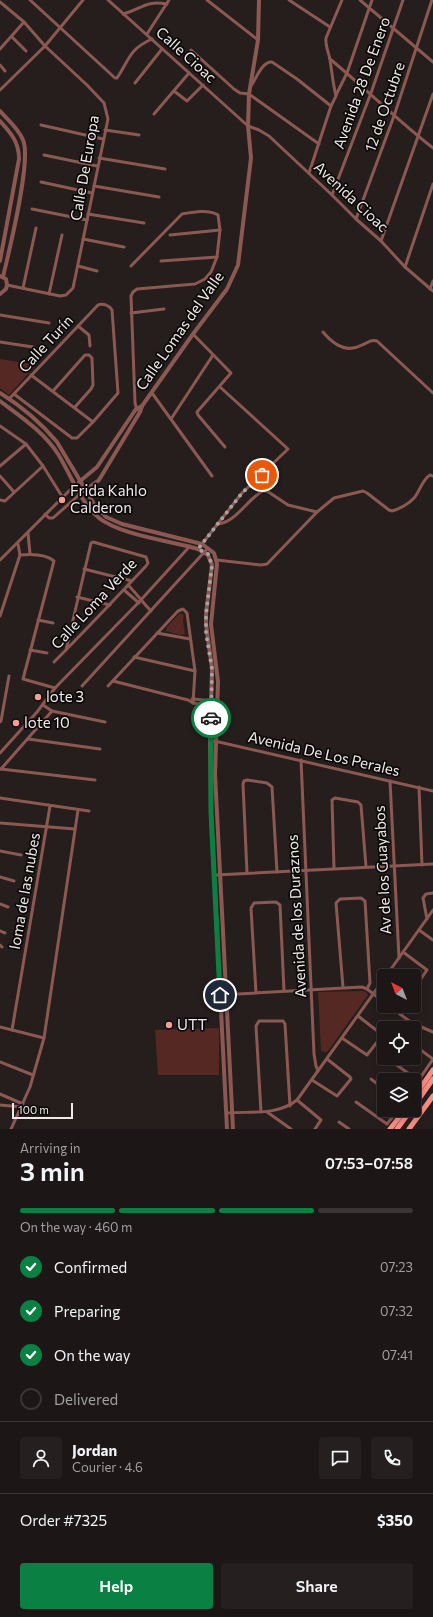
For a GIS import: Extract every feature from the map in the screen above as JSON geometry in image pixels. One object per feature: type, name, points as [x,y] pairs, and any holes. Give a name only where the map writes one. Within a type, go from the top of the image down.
[{"type":"main road","points":[[421,1087],[433,1070]]},
{"type":"main road","points":[[421,1096],[433,1079]]},
{"type":"main road","points":[[409,1129],[433,1096]]},
{"type":"main road","points":[[390,1129],[399,1117]]},
{"type":"main road","points":[[397,1129],[406,1117]]},
{"type":"street","points":[[30,0],[115,78],[125,66],[132,52],[138,45],[152,39]]},
{"type":"street","points":[[0,90],[45,46],[83,0]]},
{"type":"street","name":"Calle Cioac","points":[[108,0],[248,126]]},
{"type":"street","points":[[147,34],[169,0]]},
{"type":"street","points":[[207,0],[258,40]]},
{"type":"street","name":"Calle Lomas del Valle","points":[[142,406],[136,409],[97,467],[75,485],[45,514],[49,518],[53,518],[80,494],[99,480],[140,412],[142,406],[193,334],[227,290],[238,265],[251,158],[248,126],[249,94],[258,40],[259,0]]},
{"type":"street","points":[[289,0],[330,27]]},
{"type":"street","points":[[338,0],[340,6]]},
{"type":"street","points":[[336,96],[330,59],[325,44],[330,27],[342,0]]},
{"type":"street","points":[[360,0],[433,62]]},
{"type":"street","points":[[309,173],[331,106],[347,73],[372,0]]},
{"type":"street","name":"Avenida 28 De Enero","points":[[332,195],[371,93],[403,0]]},
{"type":"street","name":"12 de Octubre","points":[[356,220],[394,116],[432,0]]},
{"type":"street","points":[[123,14],[151,2],[167,4]]},
{"type":"street","points":[[0,8],[2,3]]},
{"type":"street","name":"Calle De Europa","points":[[2,3],[24,22],[45,46],[104,103],[108,119],[73,288],[70,292],[60,296],[8,285]]},
{"type":"street","points":[[0,49],[24,22]]},
{"type":"street","points":[[12,37],[26,51]]},
{"type":"street","points":[[134,84],[162,49]]},
{"type":"street","points":[[191,50],[234,89],[240,93],[249,94],[319,144]]},
{"type":"street","points":[[330,59],[371,93],[394,116],[433,148]]},
{"type":"street","points":[[250,88],[264,64],[272,62],[297,79],[331,106]]},
{"type":"street","points":[[0,66],[5,71]]},
{"type":"street","points":[[154,114],[189,73]]},
{"type":"street","points":[[174,91],[187,101],[203,85]]},
{"type":"street","points":[[381,241],[433,94]]},
{"type":"street","points":[[0,111],[18,131],[23,139],[26,149],[26,160],[21,188],[2,276],[8,285],[0,294]]},
{"type":"street","points":[[0,121],[16,142],[19,159],[0,261]]},
{"type":"street","points":[[41,125],[103,139]]},
{"type":"street","name":"Avenida Cioac","points":[[248,126],[269,136],[332,195],[356,220],[381,241],[405,267],[432,290]]},
{"type":"street","points":[[105,130],[139,135]]},
{"type":"street","points":[[44,155],[98,166]]},
{"type":"street","points":[[99,158],[165,169]]},
{"type":"street","points":[[41,182],[92,193]]},
{"type":"street","points":[[405,267],[433,184]]},
{"type":"street","points":[[94,186],[159,197]]},
{"type":"street","points":[[32,209],[87,220]]},
{"type":"street","points":[[131,266],[182,214],[193,212],[214,213],[218,215],[220,230],[216,257],[212,272],[205,279],[195,284],[137,290],[133,292],[131,296],[136,409],[140,412]]},
{"type":"street","points":[[88,214],[144,223]]},
{"type":"street","points":[[23,288],[36,228]]},
{"type":"street","points":[[170,235],[220,230]]},
{"type":"street","points":[[49,294],[62,235]]},
{"type":"street","points":[[83,239],[124,247]]},
{"type":"street","points":[[161,260],[216,257]]},
{"type":"street","points":[[78,266],[97,271]]},
{"type":"street","points":[[432,290],[433,281]]},
{"type":"street","name":"Calle Turín","points":[[9,399],[100,304],[109,306],[112,310],[118,390],[116,396],[93,422]]},
{"type":"street","points":[[131,313],[164,309]]},
{"type":"street","points":[[0,315],[49,323]]},
{"type":"street","points":[[78,326],[89,335],[90,346]]},
{"type":"street","points":[[323,332],[332,342],[340,347],[354,348],[370,341],[377,341],[433,393]]},
{"type":"street","points":[[193,334],[231,373],[197,412],[225,447]]},
{"type":"street","points":[[0,342],[33,347]]},
{"type":"street","points":[[53,391],[85,355],[89,355],[92,358],[93,385],[75,407]]},
{"type":"street","points":[[171,419],[213,355]]},
{"type":"street","points":[[14,394],[72,438],[77,438],[93,422],[32,375]]},
{"type":"street","points":[[198,549],[247,487],[262,475],[288,449],[220,387]]},
{"type":"street","points":[[0,393],[26,412],[57,442],[99,511],[115,521],[202,544],[208,548],[217,560],[211,624],[217,668],[218,701],[215,774],[233,1129]]},
{"type":"street","points":[[152,393],[212,476]]},
{"type":"street","points":[[0,401],[29,422],[47,439],[58,455],[80,494],[90,508],[100,518],[114,526],[198,549],[205,552],[210,557],[212,565],[206,614],[206,633],[212,669],[210,740],[211,812],[227,1129]]},
{"type":"street","points":[[0,427],[26,444],[43,466],[63,498]]},
{"type":"street","points":[[0,466],[26,444]]},
{"type":"street","points":[[0,500],[5,500],[43,466]]},
{"type":"street","points":[[217,560],[261,565],[267,564],[317,512],[334,498],[363,491],[392,511],[411,501],[427,477],[430,475],[433,476]]},
{"type":"street","points":[[0,476],[14,492]]},
{"type":"street","points":[[217,524],[223,523],[230,519],[263,491],[266,491],[288,505],[317,512]]},
{"type":"street","points":[[0,560],[18,544],[45,514]]},
{"type":"street","points":[[28,533],[30,554]]},
{"type":"street","name":"Calle Loma Verde","points":[[54,662],[124,590],[146,566],[148,560],[142,555],[93,542],[91,543],[84,569]]},
{"type":"street","points":[[0,752],[42,705],[55,688],[142,599],[194,542]]},
{"type":"street","points":[[0,616],[20,555],[18,544]]},
{"type":"street","points":[[82,686],[208,548]]},
{"type":"street","points":[[20,555],[30,554],[50,558],[54,561],[23,679],[55,688]]},
{"type":"street","points":[[66,650],[84,569],[132,581]]},
{"type":"street","points":[[128,585],[142,599],[143,603],[151,611]]},
{"type":"street","points":[[124,590],[139,602],[143,603]]},
{"type":"street","points":[[78,597],[110,605]]},
{"type":"street","points":[[108,686],[178,611],[183,609],[187,613],[195,672],[193,704]]},
{"type":"street","points":[[38,620],[54,623]]},
{"type":"street","points":[[157,633],[190,639]]},
{"type":"street","points":[[30,650],[47,653]]},
{"type":"street","points":[[134,658],[195,672]]},
{"type":"street","points":[[0,722],[9,676]]},
{"type":"street","points":[[113,680],[188,700],[193,704],[217,708]]},
{"type":"street","points":[[188,700],[193,698],[218,701]]},
{"type":"street","points":[[42,705],[52,711],[105,722]]},
{"type":"street","points":[[1,770],[52,711]]},
{"type":"street","points":[[28,739],[100,749]]},
{"type":"street","name":"Avenida De Los Perales","points":[[210,740],[216,740],[433,791]]},
{"type":"street","name":"Avenida de los Duraznos","points":[[301,760],[314,1054],[318,1071]]},
{"type":"street","points":[[0,761],[5,765]]},
{"type":"street","points":[[1,770],[95,780]]},
{"type":"street","points":[[247,873],[243,784],[244,781],[247,780],[267,783],[272,787],[277,872]]},
{"type":"street","name":"Av de los Guayabos","points":[[390,781],[393,866],[399,958]]},
{"type":"street","points":[[419,787],[422,865]]},
{"type":"street","points":[[0,798],[89,811]]},
{"type":"street","points":[[334,868],[332,800],[335,798],[358,802],[360,805],[366,867]]},
{"type":"street","name":"loma de las nubes","points":[[12,1030],[50,806]]},
{"type":"street","points":[[11,1129],[23,1106],[44,1038],[78,810]]},
{"type":"street","points":[[0,823],[76,829]]},
{"type":"street","points":[[0,851],[21,855]]},
{"type":"street","points":[[215,875],[433,864]]},
{"type":"street","points":[[0,877],[14,881]]},
{"type":"street","points":[[427,919],[423,898],[426,894],[433,893]]},
{"type":"street","points":[[343,987],[336,903],[340,899],[361,898],[365,901],[370,983],[367,989]]},
{"type":"street","points":[[256,993],[252,905],[254,903],[278,903],[284,991]]},
{"type":"street","points":[[0,904],[8,907]]},
{"type":"street","points":[[391,969],[433,910]]},
{"type":"street","points":[[418,930],[433,940]]},
{"type":"street","points":[[0,931],[5,932]]},
{"type":"street","points":[[403,952],[427,970],[421,979]]},
{"type":"street","points":[[220,995],[343,987],[367,989],[377,996]]},
{"type":"street","points":[[227,1113],[277,1111],[290,1106],[297,1100],[312,1080],[377,990]]},
{"type":"street","points":[[398,1013],[409,1021]]},
{"type":"street","points":[[342,1038],[367,1055],[381,1037],[380,1033],[358,1016]]},
{"type":"street","points":[[261,1112],[256,1026],[260,1021],[283,1021],[285,1024],[290,1106]]},
{"type":"street","points":[[0,1027],[44,1038]]},
{"type":"street","points":[[421,1027],[433,1032]]},
{"type":"street","points":[[421,1050],[432,1059],[421,1078]]},
{"type":"street","points":[[312,1080],[338,1096],[351,1079],[327,1059]]},
{"type":"street","points":[[0,1062],[33,1075]]},
{"type":"street","points":[[397,1065],[408,1073]]},
{"type":"street","points":[[371,1080],[377,1084]]},
{"type":"street","points":[[0,1094],[23,1106]]},
{"type":"street","points":[[297,1100],[321,1120],[315,1129]]},
{"type":"street","points":[[356,1102],[377,1117]]},
{"type":"street","points":[[0,1105],[23,1106]]},
{"type":"street","points":[[267,1112],[290,1129]]},
{"type":"street","points":[[377,1117],[387,1124],[392,1117]]},
{"type":"street","points":[[339,1122],[348,1129]]},
{"type":"shaded area","points":[[0,359],[30,364],[34,367],[9,395],[0,388]]},
{"type":"shaded area","points":[[180,613],[184,615],[183,620],[185,634],[180,635],[166,631],[167,627]]},
{"type":"shaded area","points":[[318,992],[366,992],[368,995],[328,1051],[321,1051]]},
{"type":"shaded area","points":[[219,1028],[219,1075],[158,1075],[155,1030]]},
{"type":"way so far","points":[[211,718],[212,669],[206,633],[206,614],[212,561],[208,554],[198,549],[247,487],[262,475]]},
{"type":"place","name":"Frida Kahlo Calderon","points":[[62,500]]},
{"type":"place","name":"lote 3","points":[[38,697]]},
{"type":"place","name":"lote 10","points":[[16,723]]},
{"type":"place","name":"UTT","points":[[169,1025]]},
{"type":"route","points":[[211,718],[211,812],[220,995]]}]
